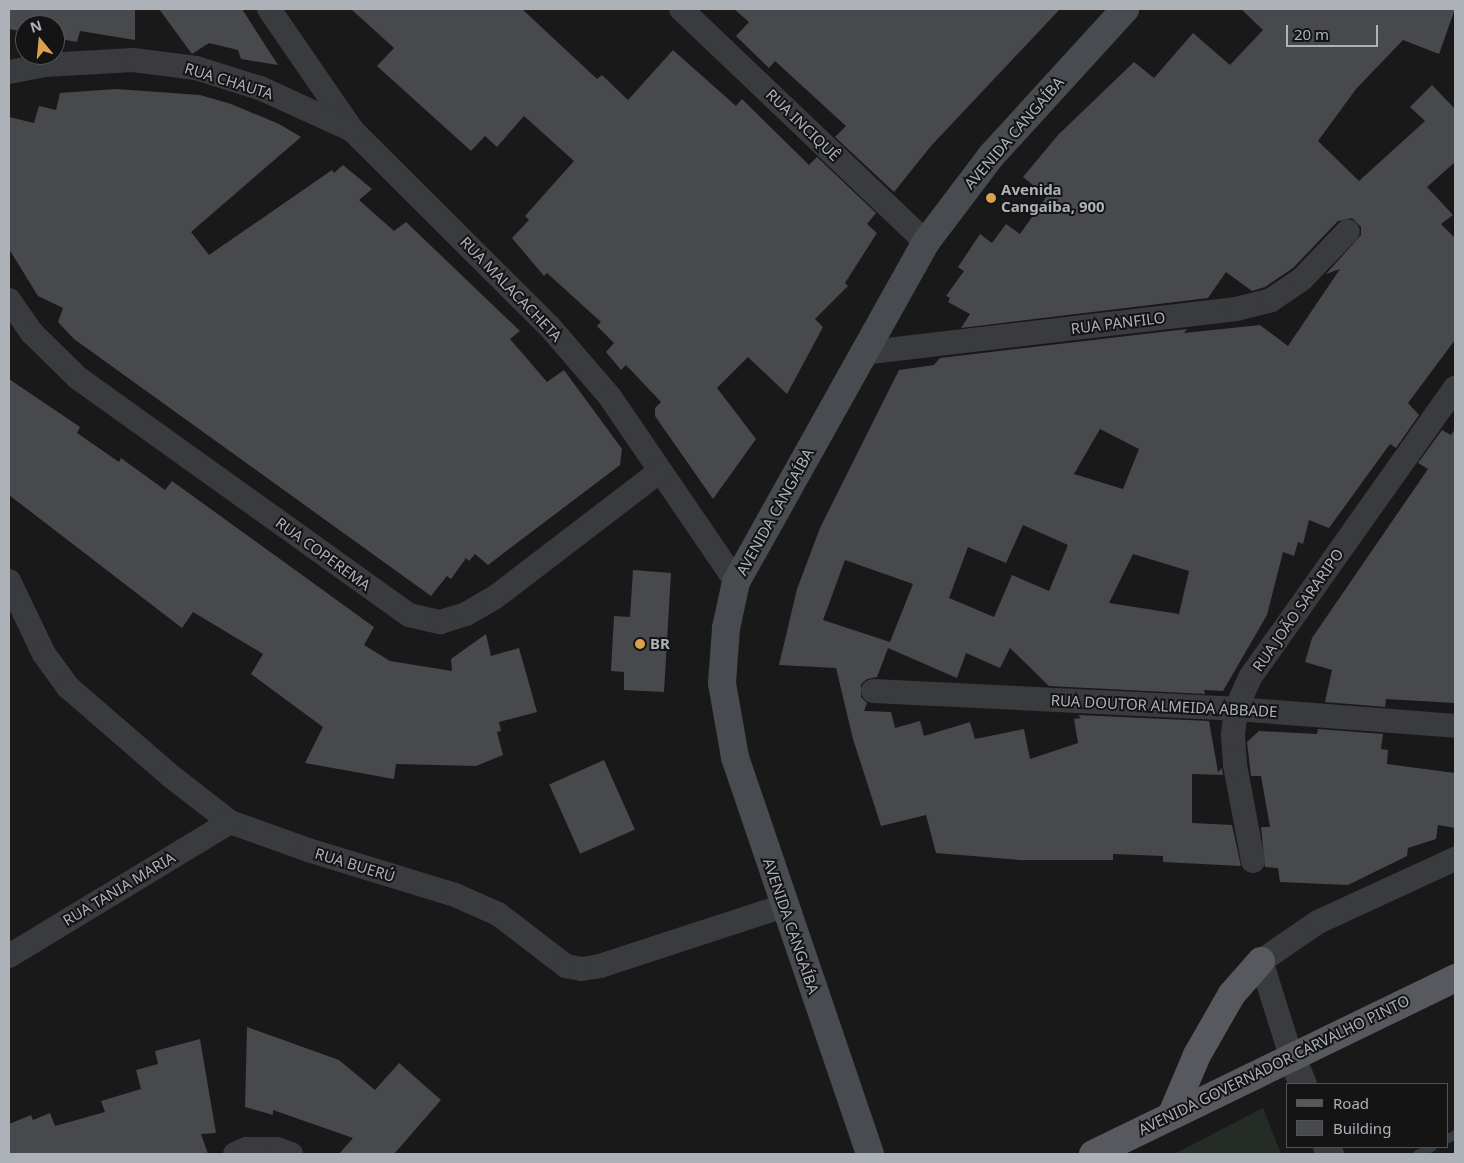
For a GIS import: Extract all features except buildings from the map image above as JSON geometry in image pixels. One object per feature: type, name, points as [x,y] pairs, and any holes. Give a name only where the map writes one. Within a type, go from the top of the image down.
[{"type":"main road","name":"AVENIDA CANGAÍBA","points":[[870,1154],[794,936],[735,758],[722,683],[726,628],[736,582],[862,353],[926,242],[991,156],[1125,9]]},
{"type":"main road","points":[[1172,1114],[1197,1055],[1232,994],[1261,961]]},
{"type":"main road","name":"AVENIDA GOVERNADOR CARVALHO PINTO","points":[[1093,1154],[1291,1056],[1455,978]]},
{"type":"street","name":"RUA MALACACHETA","points":[[269,9],[353,131],[549,326],[610,397],[736,582]]},
{"type":"street","name":"RUA INCIQUÊ","points":[[681,9],[926,242]]},
{"type":"street","name":"RUA CHAUTA","points":[[9,72],[45,65],[134,60],[196,68],[260,88],[353,131]]},
{"type":"street","name":"RUA PANFILO","points":[[862,353],[1236,309],[1271,300],[1302,280],[1348,231]]},
{"type":"street","name":"RUA COPEREMA","points":[[9,300],[32,333],[78,378],[409,615],[440,622],[466,614],[494,598],[660,471]]},
{"type":"street","name":"RUA JOÃO SARARIPO","points":[[1253,862],[1235,765],[1233,734],[1236,709],[1251,676],[1455,388]]},
{"type":"street","name":"RUA BUERÚ","points":[[9,581],[44,654],[68,687],[172,777],[230,822],[308,850],[455,895],[498,914],[566,966],[582,969],[600,966],[784,906]]},
{"type":"street","name":"RUA DOUTOR ALMEIDA ABBADE","points":[[873,691],[1236,709],[1455,726]]},
{"type":"street","name":"RUA TANIA MARIA","points":[[9,956],[230,822]]},
{"type":"street","points":[[1303,1083],[1291,1056],[1261,961],[1318,922],[1455,859]]},
{"type":"street","points":[[235,1154],[246,1149],[269,1149],[291,1154]]},
{"type":"shaded area","points":[[1263,1108],[1281,1154],[1174,1154]]},
{"type":"waterway","points":[[1449,1137],[1455,1134]]},
{"type":"waterway","points":[[1417,1154],[1429,1148]]},
{"type":"place","name":"Avenida Cangaiba, 900","points":[[991,198]]},
{"type":"place","name":"BR","points":[[640,644]]}]
